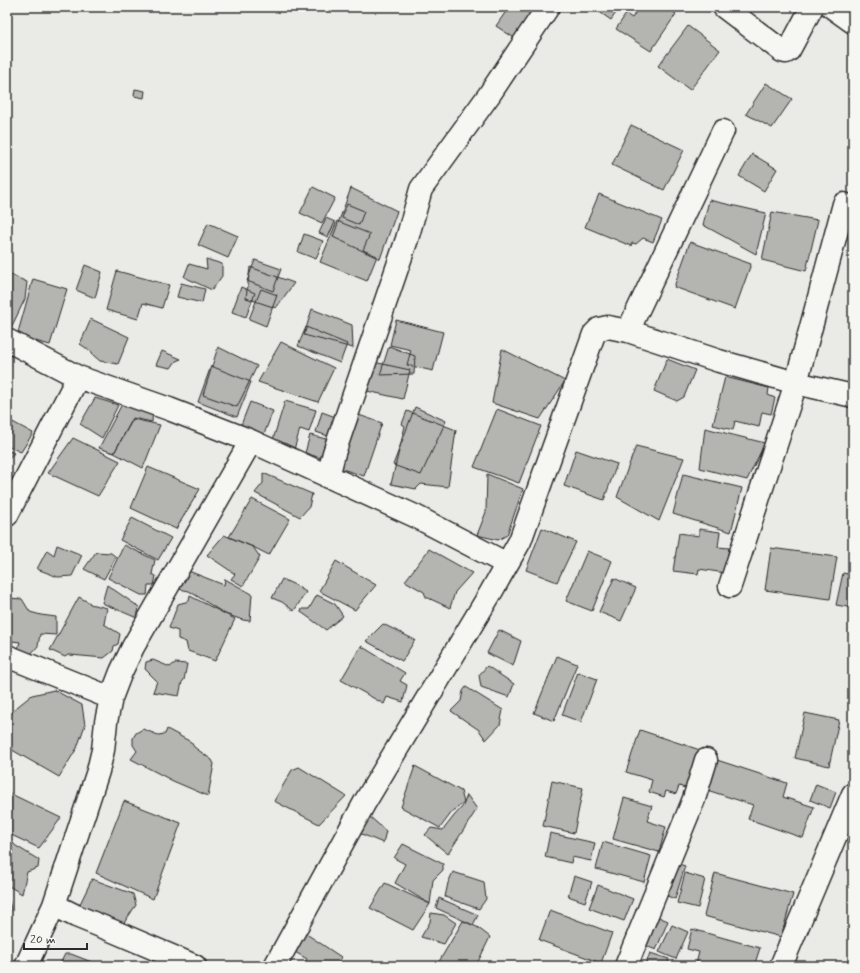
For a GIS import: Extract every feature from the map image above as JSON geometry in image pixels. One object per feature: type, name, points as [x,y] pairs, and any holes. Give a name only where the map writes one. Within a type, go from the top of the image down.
[{"type":"street","points":[[328,477],[334,453],[407,239],[421,189],[489,95],[548,7]]},
{"type":"street","points":[[724,7],[782,51],[786,52],[789,50],[812,7]]},
{"type":"street","points":[[832,7],[853,22]]},
{"type":"street","points":[[628,331],[723,131]]},
{"type":"street","points":[[730,586],[796,383],[844,204]]},
{"type":"street","points":[[275,966],[365,802],[490,594],[520,541],[594,334],[599,329],[608,327],[628,331],[719,361],[796,383],[853,396]]},
{"type":"street","points":[[7,340],[78,377],[169,409],[251,441],[415,516],[507,564]]},
{"type":"street","points":[[7,515],[78,377]]},
{"type":"street","points":[[26,966],[54,905],[98,771],[103,750],[106,722],[111,698],[121,672],[132,647],[251,441]]},
{"type":"street","points":[[7,656],[111,698]]},
{"type":"street","points":[[626,966],[694,799],[706,760]]},
{"type":"street","points":[[781,966],[851,805]]},
{"type":"street","points":[[54,905],[76,916],[194,966]]},
{"type":"building","points":[[509,7],[521,7],[535,16],[519,41],[496,26]]},
{"type":"building","points":[[600,7],[620,7],[611,20],[598,11]]},
{"type":"building","points":[[639,7],[666,7],[676,14],[651,51],[616,29],[626,14],[632,18]]},
{"type":"building","points":[[688,26],[720,50],[690,90],[658,66]]},
{"type":"building","points":[[766,83],[792,99],[772,128],[746,114]]},
{"type":"building","points":[[135,89],[145,91],[144,98],[134,96]]},
{"type":"building","points":[[631,125],[684,150],[664,190],[612,165]]},
{"type":"building","points":[[752,154],[777,169],[764,191],[739,176]]},
{"type":"building","points":[[313,187],[335,198],[322,223],[300,213]]},
{"type":"building","points":[[351,188],[397,211],[380,259],[333,237]]},
{"type":"building","points":[[599,194],[662,220],[653,242],[643,238],[636,244],[632,243],[631,246],[585,227]]},
{"type":"building","points":[[709,200],[766,213],[756,254],[703,225]]},
{"type":"building","points":[[347,204],[364,211],[359,225],[342,218]]},
{"type":"building","points":[[772,212],[818,220],[806,271],[762,260]]},
{"type":"building","points":[[326,218],[335,222],[328,237],[319,233]]},
{"type":"building","points":[[337,221],[370,234],[363,250],[377,256],[367,281],[320,262]]},
{"type":"building","points":[[208,223],[238,236],[228,258],[198,245]]},
{"type":"building","points":[[304,234],[323,241],[316,259],[298,252]]},
{"type":"building","points":[[690,242],[751,264],[735,309],[674,287]]},
{"type":"building","points":[[206,259],[222,264],[222,276],[212,290],[184,277],[189,264],[207,269]]},
{"type":"building","points":[[255,260],[281,269],[273,291],[247,281]]},
{"type":"building","points":[[85,265],[102,272],[95,298],[76,290]]},
{"type":"building","points":[[250,267],[294,283],[276,308],[246,298]]},
{"type":"building","points":[[117,271],[169,285],[162,308],[143,303],[138,319],[106,310]]},
{"type":"building","points":[[7,273],[27,282],[25,299],[9,332],[7,331]]},
{"type":"building","points":[[33,279],[67,289],[50,345],[17,336]]},
{"type":"building","points":[[181,283],[205,289],[202,303],[177,297]]},
{"type":"building","points":[[241,287],[255,293],[246,317],[232,312]]},
{"type":"building","points":[[261,289],[277,295],[266,326],[249,319]]},
{"type":"building","points":[[312,309],[352,325],[353,348],[304,335]]},
{"type":"building","points":[[91,319],[129,337],[118,364],[100,361],[93,355],[92,352],[80,344]]},
{"type":"building","points":[[396,320],[443,332],[433,371],[407,365],[411,350],[390,345]]},
{"type":"building","points":[[306,327],[347,344],[340,363],[298,346]]},
{"type":"building","points":[[281,342],[334,368],[318,402],[258,382]]},
{"type":"building","points":[[389,346],[415,356],[414,374],[380,375]]},
{"type":"building","points":[[218,347],[257,366],[237,407],[203,395]]},
{"type":"building","points":[[502,349],[565,381],[540,419],[492,403]]},
{"type":"building","points":[[162,351],[181,359],[176,361],[171,368],[156,365]]},
{"type":"building","points":[[667,359],[695,370],[684,397],[677,401],[654,391]]},
{"type":"building","points":[[369,361],[410,370],[403,399],[367,391],[370,381]]},
{"type":"building","points":[[211,366],[251,382],[237,417],[198,402]]},
{"type":"building","points":[[725,377],[769,388],[768,395],[775,398],[771,414],[762,412],[759,427],[735,421],[733,430],[713,425]]},
{"type":"building","points":[[95,398],[118,405],[102,438],[80,424]]},
{"type":"building","points":[[285,401],[316,410],[309,432],[300,429],[293,453],[271,446]]},
{"type":"building","points":[[123,402],[153,408],[152,422],[133,418],[114,453],[99,448]]},
{"type":"building","points":[[250,402],[273,411],[264,434],[241,425]]},
{"type":"building","points":[[415,407],[446,421],[421,475],[393,465]]},
{"type":"building","points":[[497,409],[541,426],[519,483],[474,467]]},
{"type":"building","points":[[407,411],[456,430],[448,487],[421,484],[416,489],[391,484],[405,426],[402,424]]},
{"type":"building","points":[[322,412],[341,419],[334,438],[316,432]]},
{"type":"building","points":[[353,413],[382,423],[364,476],[339,468]]},
{"type":"building","points":[[7,419],[33,433],[21,452],[7,446]]},
{"type":"building","points":[[133,419],[160,425],[143,468],[114,453]]},
{"type":"building","points":[[705,428],[765,443],[747,480],[700,468]]},
{"type":"building","points":[[310,435],[330,440],[324,459],[305,453]]},
{"type":"building","points":[[73,438],[120,461],[98,496],[48,473]]},
{"type":"building","points":[[636,446],[684,458],[659,521],[617,497]]},
{"type":"building","points":[[7,450],[14,453],[7,461]]},
{"type":"building","points":[[576,450],[617,464],[604,500],[564,486]]},
{"type":"building","points":[[148,467],[200,489],[176,529],[131,508]]},
{"type":"building","points":[[263,473],[312,494],[309,507],[300,517],[255,493],[263,483]]},
{"type":"building","points":[[487,474],[523,489],[507,535],[498,540],[477,535],[486,512]]},
{"type":"building","points":[[683,474],[742,488],[731,532],[673,514]]},
{"type":"building","points":[[252,499],[290,519],[269,555],[229,537]]},
{"type":"building","points":[[132,518],[171,538],[158,560],[120,540]]},
{"type":"building","points":[[542,528],[576,542],[557,582],[526,570]]},
{"type":"building","points":[[699,529],[720,532],[718,547],[729,548],[725,573],[699,569],[698,574],[673,571],[679,533],[699,536]]},
{"type":"building","points":[[224,535],[253,547],[260,557],[243,586],[231,579],[235,574],[207,555]]},
{"type":"building","points":[[57,545],[82,555],[72,576],[58,577],[37,569],[47,550],[54,555]]},
{"type":"building","points":[[124,545],[155,560],[152,574],[156,576],[154,585],[148,585],[147,595],[141,595],[108,578]]},
{"type":"building","points":[[771,548],[837,557],[830,599],[765,590]]},
{"type":"building","points":[[429,549],[472,573],[455,592],[450,608],[426,597],[424,592],[405,581]]},
{"type":"building","points":[[587,551],[612,561],[592,611],[566,601]]},
{"type":"building","points":[[96,552],[111,553],[116,557],[104,579],[84,569]]},
{"type":"building","points":[[336,561],[376,585],[355,610],[319,591]]},
{"type":"building","points":[[186,570],[224,585],[225,579],[252,594],[250,621],[225,614],[189,591],[174,588]]},
{"type":"building","points":[[843,573],[853,575],[853,608],[836,605]]},
{"type":"building","points":[[614,578],[636,588],[621,621],[599,612]]},
{"type":"building","points":[[282,579],[306,592],[294,611],[282,602],[272,598]]},
{"type":"building","points":[[107,585],[139,607],[137,618],[102,603]]},
{"type":"building","points":[[317,595],[335,604],[343,616],[326,630],[301,612],[302,609],[309,609]]},
{"type":"building","points":[[190,596],[235,619],[215,661],[188,651],[186,642],[178,639],[178,631],[169,628],[178,604],[189,601]]},
{"type":"building","points":[[79,597],[90,604],[107,608],[104,624],[120,634],[118,644],[114,646],[113,651],[104,658],[70,655],[65,657],[50,650]]},
{"type":"building","points":[[8,598],[22,599],[30,612],[56,617],[56,635],[40,634],[38,646],[29,656],[17,651],[20,642],[12,641],[7,638]]},
{"type":"building","points":[[383,624],[415,640],[402,661],[366,641]]},
{"type":"building","points":[[499,630],[521,641],[513,666],[487,653]]},
{"type":"building","points":[[7,638],[12,641],[13,651],[7,648]]},
{"type":"building","points":[[361,646],[405,673],[400,681],[407,685],[403,702],[387,697],[384,704],[341,680]]},
{"type":"building","points":[[557,656],[577,664],[554,721],[534,713]]},
{"type":"building","points":[[153,660],[170,667],[175,663],[187,664],[179,696],[153,692],[157,681],[145,669],[146,662]]},
{"type":"building","points":[[487,666],[514,684],[509,697],[481,687],[479,675]]},
{"type":"building","points":[[578,672],[597,679],[581,722],[562,715]]},
{"type":"building","points":[[466,687],[503,710],[500,725],[486,740],[479,730],[451,711],[461,701],[463,691]]},
{"type":"building","points":[[54,690],[82,705],[85,725],[77,748],[59,777],[7,747],[7,718],[17,707],[32,695]]},
{"type":"building","points":[[805,713],[839,720],[829,766],[795,758]]},
{"type":"building","points":[[143,729],[158,735],[165,734],[167,729],[191,742],[194,747],[212,760],[214,764],[208,796],[173,781],[131,759],[137,751],[133,745],[133,738],[136,733]]},
{"type":"building","points":[[640,730],[706,752],[694,791],[679,786],[676,794],[666,791],[664,797],[649,792],[652,780],[626,772]]},
{"type":"building","points":[[717,760],[787,783],[783,797],[814,807],[803,838],[748,819],[753,805],[707,790]]},
{"type":"building","points":[[415,766],[461,791],[464,803],[452,812],[440,828],[401,807]]},
{"type":"building","points":[[299,767],[346,796],[319,824],[274,801],[292,770]]},
{"type":"building","points":[[552,781],[583,788],[574,833],[543,826]]},
{"type":"building","points":[[816,784],[836,792],[830,808],[810,800]]},
{"type":"building","points":[[7,792],[61,818],[39,848],[7,833]]},
{"type":"building","points":[[467,795],[477,809],[448,854],[425,835],[431,828],[443,830],[463,806]]},
{"type":"building","points":[[624,798],[652,806],[647,821],[666,827],[659,852],[613,839]]},
{"type":"building","points":[[124,801],[181,823],[153,899],[96,873]]},
{"type":"building","points":[[369,816],[386,831],[383,843],[359,833]]},
{"type":"building","points":[[550,833],[595,843],[591,861],[572,857],[571,863],[545,857]]},
{"type":"building","points":[[7,837],[16,846],[39,860],[38,868],[27,872],[22,894],[7,885]]},
{"type":"building","points":[[603,842],[651,856],[644,882],[596,869]]},
{"type":"building","points":[[403,844],[443,864],[443,870],[433,880],[430,904],[395,883],[405,864],[394,858]]},
{"type":"building","points":[[673,862],[685,866],[675,899],[662,894]]},
{"type":"building","points":[[453,872],[484,882],[486,899],[479,909],[445,897],[448,883]]},
{"type":"building","points":[[685,873],[705,879],[698,908],[677,903]]},
{"type":"building","points":[[715,873],[793,894],[781,937],[704,916]]},
{"type":"building","points":[[574,876],[592,882],[585,902],[568,896]]},
{"type":"building","points":[[92,879],[133,894],[136,905],[122,926],[78,908]]},
{"type":"building","points":[[385,883],[430,904],[413,930],[370,908]]},
{"type":"building","points":[[598,885],[633,899],[624,921],[589,908]]},
{"type":"building","points":[[439,898],[478,915],[473,925],[436,908]]},
{"type":"building","points":[[7,900],[9,901],[11,909],[7,916]]},
{"type":"building","points":[[550,910],[612,933],[601,963],[539,940]]},
{"type":"building","points":[[431,913],[444,915],[456,923],[444,944],[421,937],[430,922]]},
{"type":"building","points":[[656,916],[668,921],[656,950],[644,945]]},
{"type":"building","points":[[463,921],[477,927],[490,937],[476,966],[437,965]]},
{"type":"building","points":[[672,925],[688,932],[676,959],[659,952]]},
{"type":"building","points":[[692,929],[760,948],[754,966],[702,966],[696,964],[699,952],[687,949]]},
{"type":"building","points":[[305,933],[341,957],[337,966],[303,966],[307,959],[295,952]]},
{"type":"building","points":[[650,953],[669,959],[667,966],[645,966]]},
{"type":"building","points":[[65,954],[71,954],[102,966],[59,966]]},
{"type":"building","points":[[110,961],[125,966],[108,966]]}]
